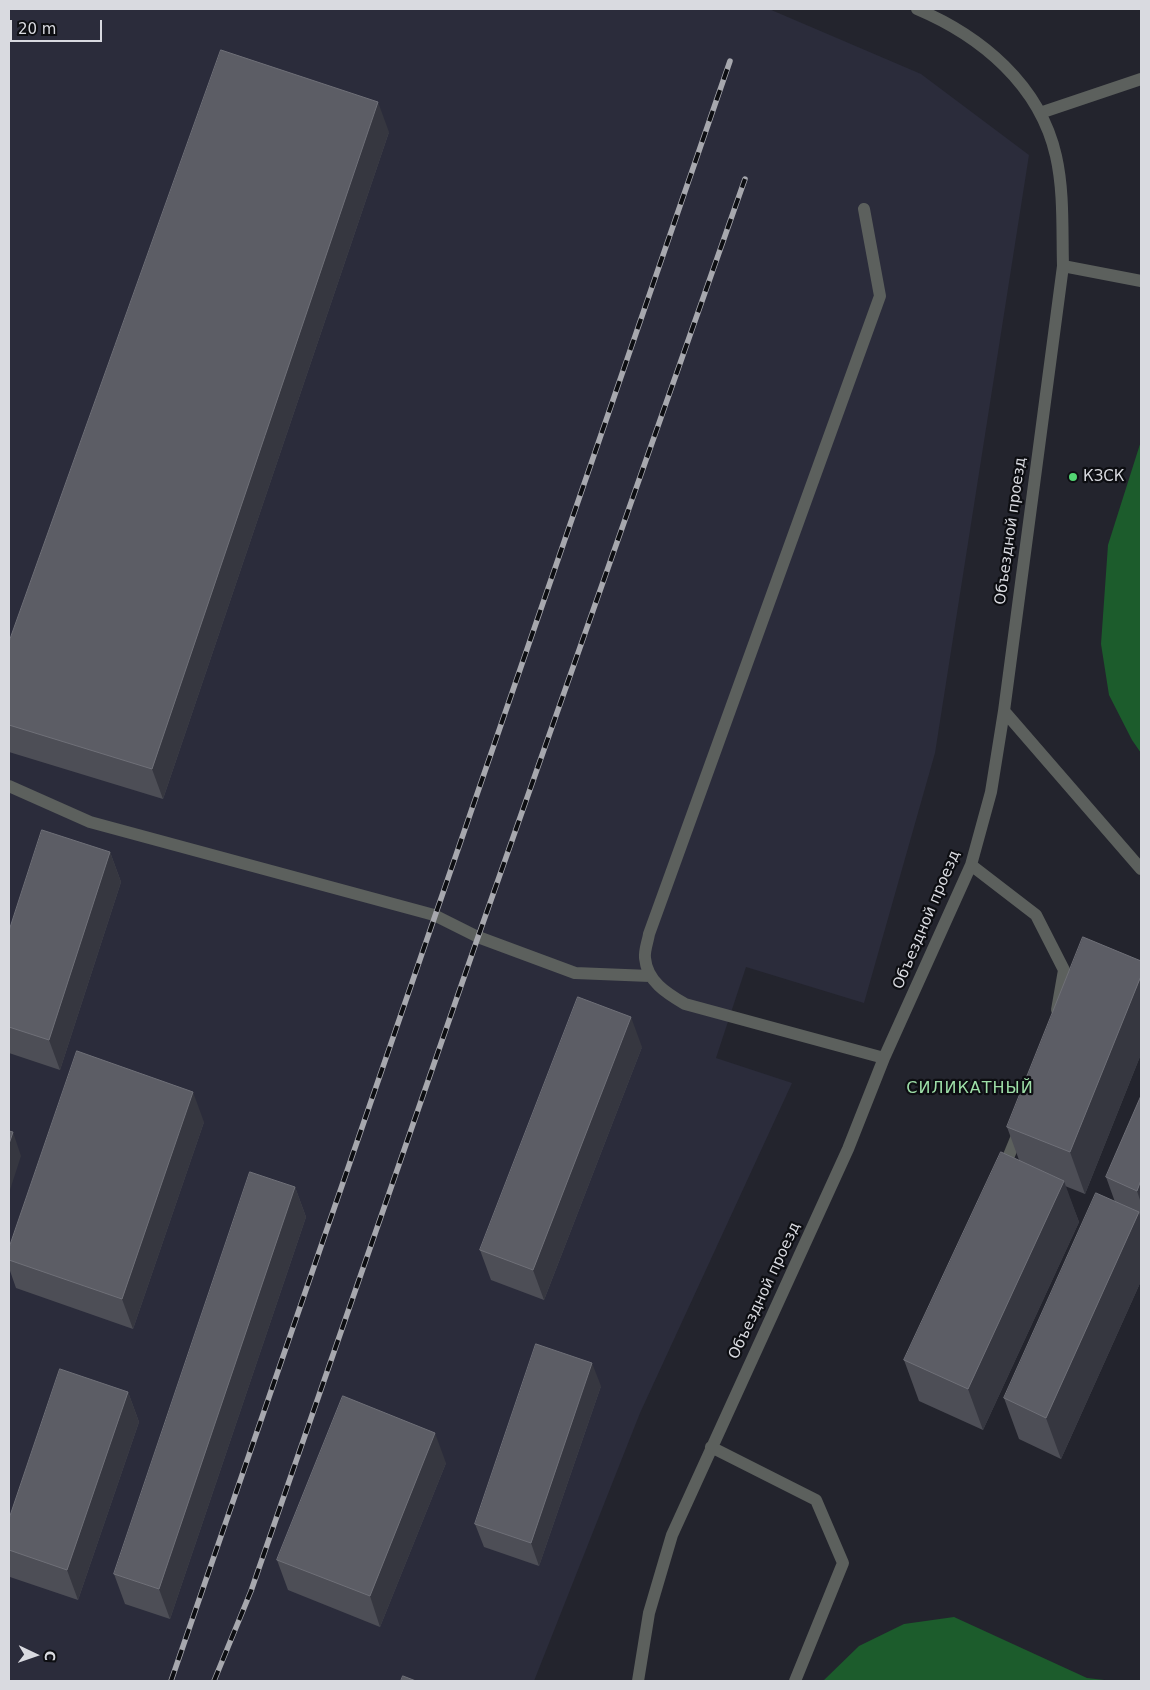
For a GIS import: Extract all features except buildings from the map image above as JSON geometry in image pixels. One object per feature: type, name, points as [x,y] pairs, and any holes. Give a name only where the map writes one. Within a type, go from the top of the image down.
[{"type":"street","name":"Объездной проезд","points":[[638,1681],[649,1613],[659,1572],[672,1535],[848,1149],[884,1058],[971,865],[991,792],[1004,711],[1063,266],[1062,209],[1056,155],[1040,113],[1020,80],[996,57],[961,32],[916,9]]},
{"type":"street","points":[[1040,113],[1141,79]]},
{"type":"street","points":[[864,209],[880,296],[650,934],[644,956],[650,976],[664,992],[685,1004],[884,1058]]},
{"type":"street","points":[[1063,266],[1141,281]]},
{"type":"street","points":[[1004,711],[1141,869]]},
{"type":"street","points":[[9,786],[90,822],[434,915],[478,937],[575,973],[650,976]]},
{"type":"street","points":[[971,865],[1036,915],[1064,970],[1056,1023]]},
{"type":"street","points":[[999,1178],[1023,1123]]},
{"type":"street","points":[[711,1446],[816,1500],[842,1563],[795,1681]]},
{"type":"shaded area","points":[[9,9],[769,9],[921,74],[1029,155],[935,753],[864,1003],[746,967],[716,1058],[792,1083],[640,1413],[534,1681],[9,1681]]},
{"type":"green space","points":[[1141,441],[1141,753],[1132,740],[1109,695],[1101,644],[1108,545]]},
{"type":"green space","points":[[954,1617],[1087,1678],[1113,1681],[823,1681],[859,1646],[904,1624]]},
{"type":"railway","points":[[171,1681],[730,61]]},
{"type":"railway","points":[[214,1681],[251,1591],[478,937],[745,179]]},
{"type":"place","name":"КЗСК","points":[[1073,477]]},
{"type":"district","name":"СИЛИКАТНЫЙ","points":[[970,1089]]}]
